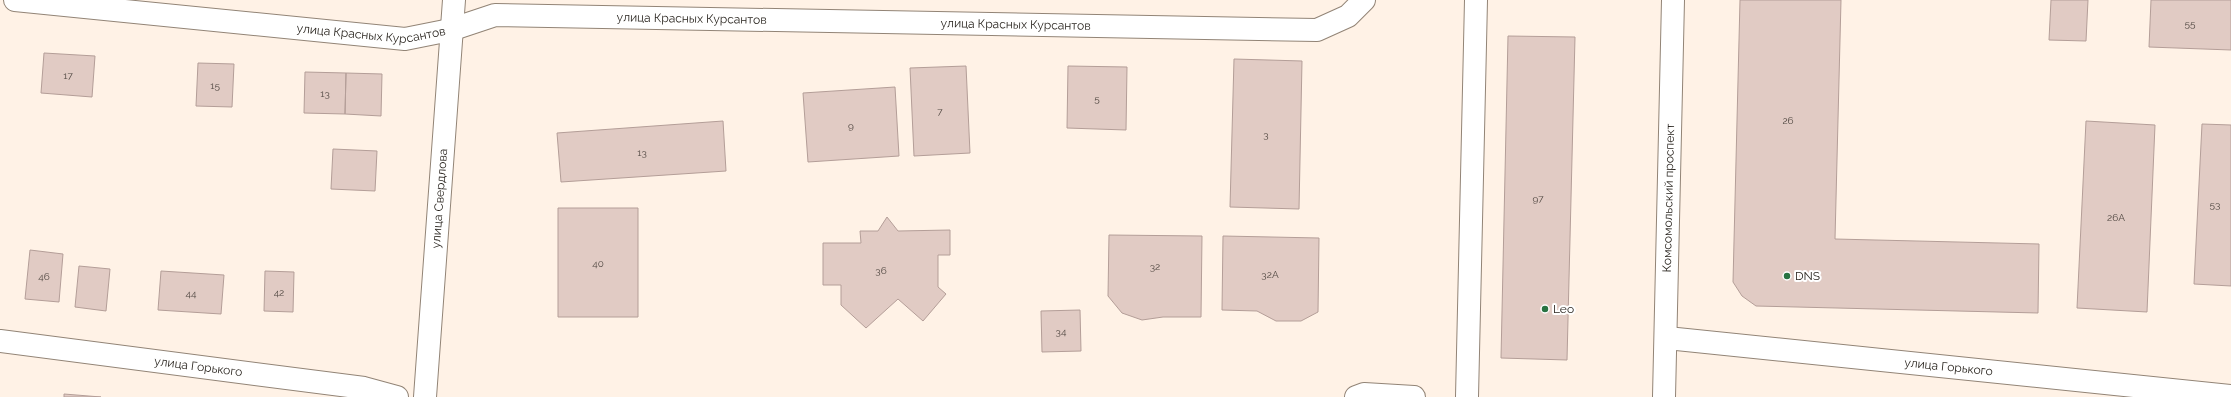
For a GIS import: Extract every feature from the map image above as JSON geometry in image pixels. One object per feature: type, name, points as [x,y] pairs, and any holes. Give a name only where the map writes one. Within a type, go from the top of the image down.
[{"type":"street","name":"улица Красных Курсантов","points":[[15,0],[405,40],[450,30],[495,15],[1317,30],[1348,16],[1364,0]]},
{"type":"street","name":"улица Свердлова","points":[[425,397],[450,30],[454,0]]},
{"type":"street","points":[[1467,397],[1476,0]]},
{"type":"street","name":"Комсомольский проспект","points":[[1664,397],[1667,338],[1673,0]]},
{"type":"street","name":"улица Горького","points":[[1667,338],[2231,396]]},
{"type":"street","name":"улица Горького","points":[[0,341],[364,388],[397,397]]},
{"type":"street","points":[[1356,397],[1364,394],[1414,397]]},
{"type":"building","points":[[1740,0],[1841,0],[1835,239],[2039,244],[2038,313],[1756,306],[1742,296],[1733,282]]},
{"type":"building","points":[[2051,0],[2088,0],[2086,41],[2049,40]]},
{"type":"building","points":[[2151,0],[2231,0],[2231,50],[2149,47]]},
{"type":"building","points":[[1508,36],[1575,37],[1567,360],[1501,358]]},
{"type":"building","points":[[44,53],[95,56],[92,97],[41,93]]},
{"type":"building","points":[[1234,59],[1302,61],[1299,209],[1230,207]]},
{"type":"building","points":[[198,63],[234,64],[232,107],[196,106]]},
{"type":"building","points":[[966,66],[970,153],[914,156],[910,68]]},
{"type":"building","points":[[1068,66],[1127,67],[1126,130],[1067,128]]},
{"type":"building","points":[[305,72],[346,73],[345,114],[304,113]]},
{"type":"building","points":[[346,73],[382,74],[381,116],[345,114]]},
{"type":"building","points":[[895,87],[899,156],[808,162],[803,93]]},
{"type":"building","points":[[723,121],[726,171],[561,182],[557,133]]},
{"type":"building","points":[[2086,121],[2155,125],[2147,312],[2077,308]]},
{"type":"building","points":[[2202,124],[2231,125],[2231,286],[2194,284]]},
{"type":"building","points":[[333,149],[377,151],[375,191],[331,189]]},
{"type":"building","points":[[558,208],[638,208],[638,317],[558,317]]},
{"type":"building","points":[[887,217],[898,231],[950,230],[950,255],[938,255],[938,287],[946,294],[923,321],[898,299],[866,328],[841,305],[841,285],[823,285],[823,243],[861,243],[860,231],[878,231]]},
{"type":"building","points":[[1109,235],[1202,236],[1201,317],[1163,317],[1142,320],[1122,313],[1108,296]]},
{"type":"building","points":[[1223,236],[1319,238],[1318,312],[1301,321],[1276,321],[1257,311],[1222,310]]},
{"type":"building","points":[[30,250],[63,254],[59,302],[25,299]]},
{"type":"building","points":[[79,266],[110,269],[106,311],[75,307]]},
{"type":"building","points":[[161,271],[224,275],[221,314],[158,310]]},
{"type":"building","points":[[265,271],[294,272],[293,312],[264,311]]},
{"type":"building","points":[[1080,310],[1081,351],[1042,352],[1041,311]]},
{"type":"building","points":[[64,394],[101,397],[64,397]]},
{"type":"place","name":"DNS","points":[[1787,276]]},
{"type":"place","name":"Leo","points":[[1545,309]]}]
